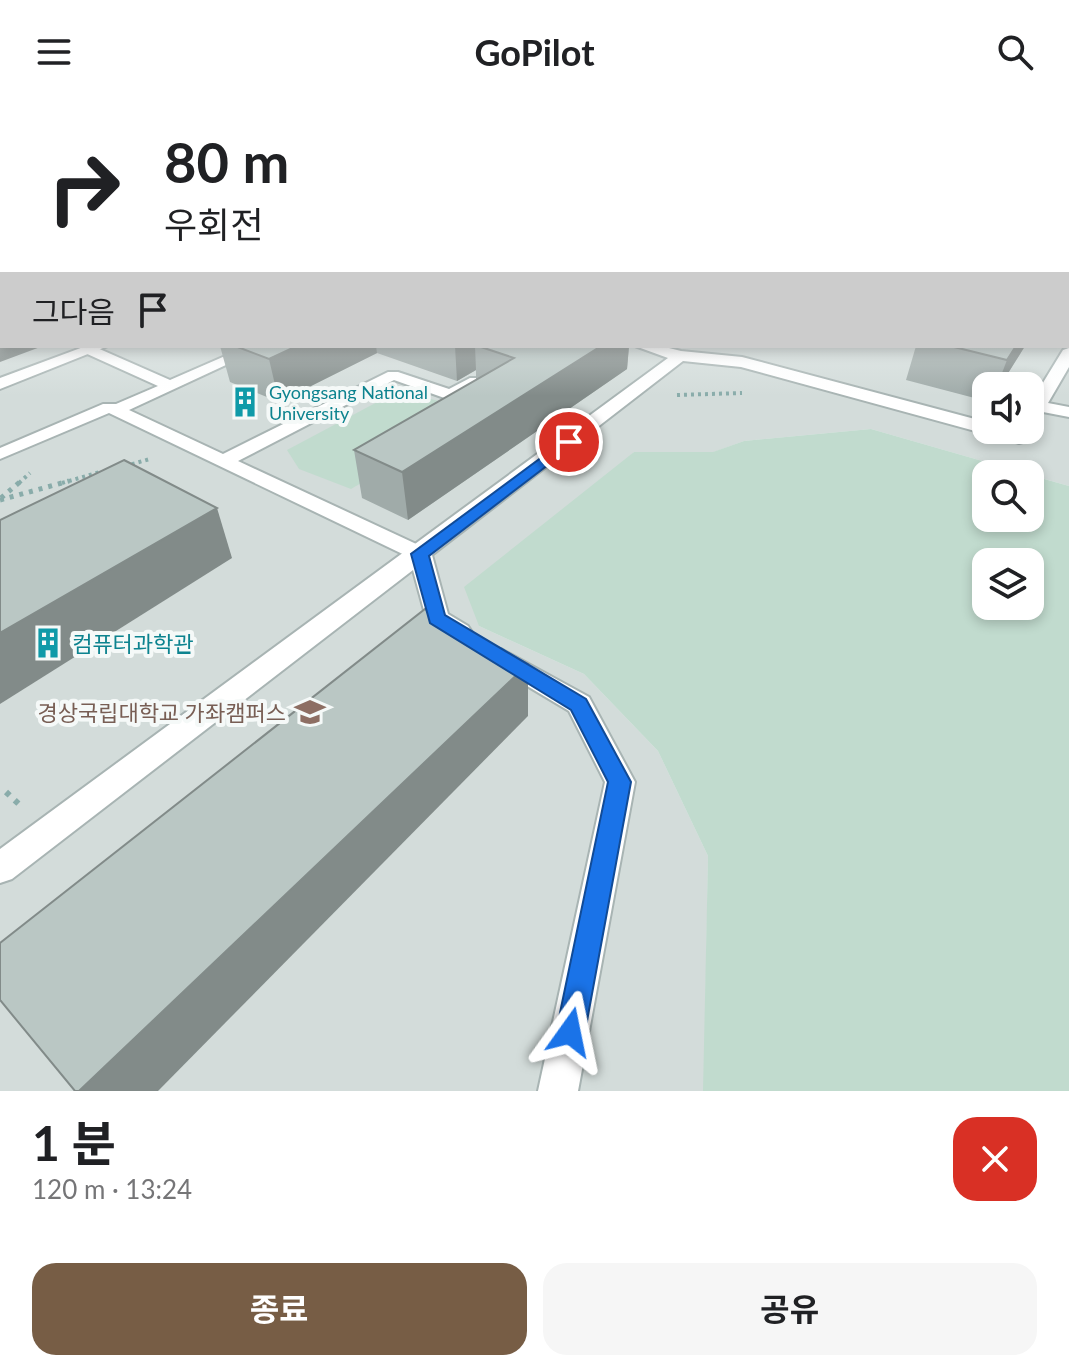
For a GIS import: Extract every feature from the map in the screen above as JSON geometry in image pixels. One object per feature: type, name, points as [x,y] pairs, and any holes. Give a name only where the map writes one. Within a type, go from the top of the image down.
[{"type":"street","points":[[0,384],[95,348]]},
{"type":"street","points":[[652,348],[680,356],[742,362],[972,424]]},
{"type":"street","points":[[1044,396],[1069,353]]},
{"type":"street","points":[[0,868],[680,356]]},
{"type":"street","points":[[1044,413],[1069,412]]},
{"type":"street","points":[[420,554],[437,619],[579,704],[620,782],[558,1091]]},
{"type":"lane","points":[[95,348],[171,386]]},
{"type":"lane","points":[[116,410],[250,348]]},
{"type":"lane","points":[[224,461],[393,375],[450,395],[486,374]]},
{"type":"lane","points":[[0,454],[109,407],[420,554]]},
{"type":"path","points":[[680,396],[745,393]]},
{"type":"path","points":[[119,467],[193,447]]},
{"type":"path","points":[[0,500],[104,471]]},
{"type":"shaded area","name":"경상국립대학교 가좌캠퍼스","points":[[0,348],[1069,348],[1069,486],[1044,479],[1044,460],[979,460],[871,429],[744,441],[714,452],[634,452],[479,626],[584,674],[658,751],[708,856],[704,1091],[0,1091]]},
{"type":"green space","points":[[398,391],[443,402],[458,426],[351,489],[299,469],[287,450]]},
{"type":"green space","points":[[871,429],[979,460],[972,460],[972,532],[1044,532],[1044,479],[1069,486],[1069,1091],[703,1091],[708,856],[658,751],[584,674],[479,626],[464,587],[634,452],[713,452],[744,441]]},
{"type":"building","points":[[240,348],[293,348],[269,359]]},
{"type":"building","points":[[484,348],[598,348],[402,472],[354,450],[514,358]]},
{"type":"building","points":[[958,348],[1015,348],[1007,360]]},
{"type":"building","points":[[124,460],[217,508],[0,633],[0,520]]},
{"type":"building","points":[[425,609],[528,664],[79,1091],[75,1091],[0,1000],[0,943]]},
{"type":"place","name":"Gyongsang National University","points":[[245,402]]},
{"type":"place","name":"컴퓨터과학관","points":[[48,643]]},
{"type":"place","name":"경상국립대학교 가좌캠퍼스","points":[[310,712]]},
{"type":"route","points":[[569,442],[420,554],[437,619],[579,704],[620,782],[570,1032]]}]
